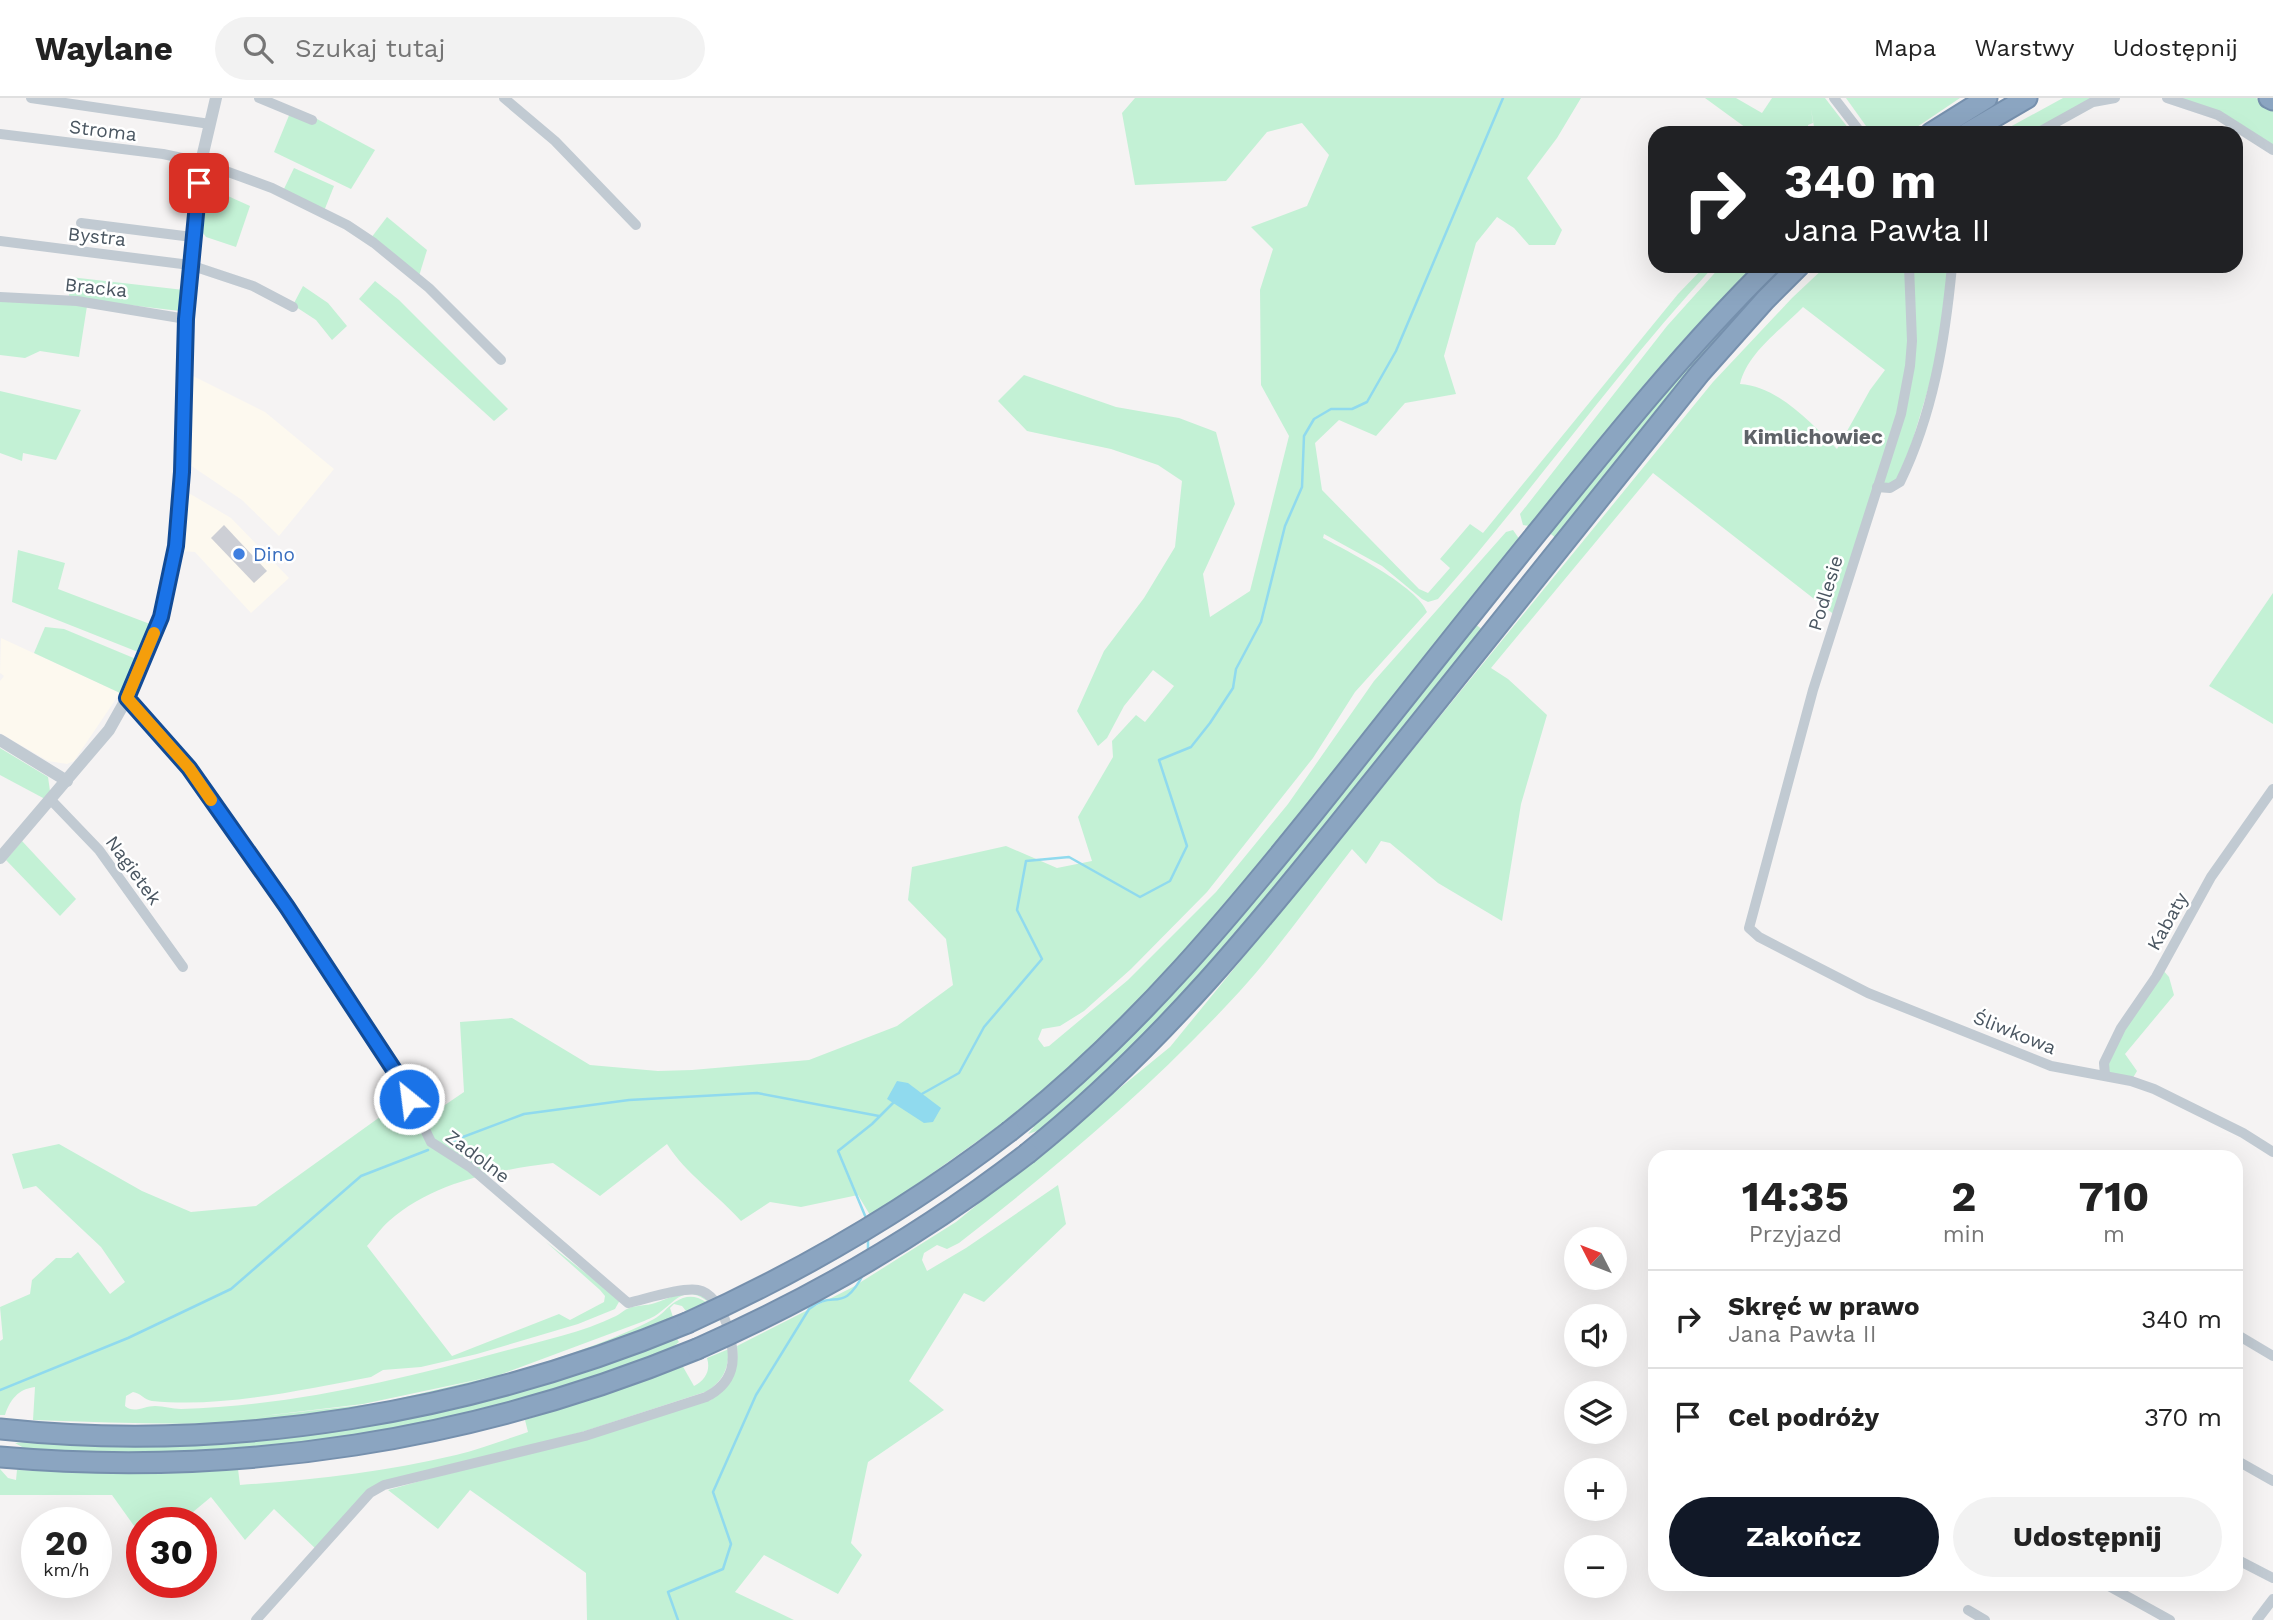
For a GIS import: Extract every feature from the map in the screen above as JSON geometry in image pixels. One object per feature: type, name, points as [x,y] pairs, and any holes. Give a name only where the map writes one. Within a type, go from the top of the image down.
[{"type":"highway","points":[[1942,126],[1987,98]]},
{"type":"highway","points":[[1979,126],[2027,98]]},
{"type":"highway","points":[[3,1429],[95,1434],[221,1433],[358,1418],[432,1404],[528,1379],[600,1356],[687,1323],[770,1284],[852,1239],[940,1182],[1010,1131],[1094,1059],[1193,958],[1295,836],[1633,415],[1709,328],[1762,273]]},
{"type":"highway","points":[[1,1457],[106,1463],[183,1463],[341,1448],[448,1429],[524,1410],[611,1382],[698,1349],[782,1309],[875,1258],[952,1208],[1028,1153],[1089,1102],[1142,1053],[1231,957],[1700,373],[1792,273]]},
{"type":"street","points":[[31,98],[210,124]]},
{"type":"street","points":[[0,858],[109,730],[127,698],[161,617],[176,546],[182,472],[186,319],[192,237],[201,162],[216,98]]},
{"type":"street","points":[[259,98],[312,120]]},
{"type":"street","points":[[504,98],[536,124],[636,225]]},
{"type":"street","points":[[1834,98],[1856,126]]},
{"type":"street","points":[[2049,126],[2093,102],[2115,98]]},
{"type":"street","points":[[2167,98],[2218,115],[2235,126]]},
{"type":"street","points":[[2243,131],[2273,150]]},
{"type":"street","name":"Stroma","points":[[0,134],[201,162],[272,188],[347,225],[374,243],[429,288],[501,360]]},
{"type":"street","points":[[81,223],[192,237]]},
{"type":"street","name":"Bystra","points":[[0,241],[190,265],[253,286],[293,307]]},
{"type":"street","name":"Podlesie","points":[[1749,928],[1813,691],[1900,414],[1910,366],[1913,324],[1909,273]]},
{"type":"street","points":[[1877,487],[1890,488],[1900,482],[1931,401],[1945,333],[1951,273]]},
{"type":"street","name":"Bracka","points":[[0,297],[77,301],[186,319]]},
{"type":"street","name":"Zadolne","points":[[127,698],[189,768],[287,907],[402,1082],[431,1142],[470,1167],[628,1303],[682,1289],[706,1293],[716,1302],[733,1347],[733,1365],[721,1387],[706,1397],[585,1436],[384,1485],[370,1493],[256,1620]]},
{"type":"street","points":[[0,740],[67,781]]},
{"type":"street","name":"Kabaty","points":[[2105,1075],[2104,1063],[2121,1028],[2156,977],[2211,877],[2273,789]]},
{"type":"street","name":"Nagietek","points":[[51,800],[99,850],[183,967]]},
{"type":"street","name":"Śliwkowa","points":[[1749,928],[1759,937],[1868,993],[2051,1066],[2105,1075],[2154,1089],[2243,1133],[2273,1152]]},
{"type":"street","points":[[2243,1338],[2273,1356]]},
{"type":"street","points":[[2243,1464],[2273,1481]]},
{"type":"street","points":[[2243,1563],[2273,1578]]},
{"type":"street","points":[[2118,1591],[2171,1620]]},
{"type":"street","points":[[2258,1620],[2273,1600]]},
{"type":"street","points":[[1968,1610],[1985,1620]]},
{"type":"shaded area","points":[[191,375],[265,412],[334,469],[279,536],[242,500],[190,465]]},
{"type":"shaded area","points":[[187,492],[231,518],[289,578],[251,613],[195,552],[181,551]]},
{"type":"shaded area","points":[[1,638],[120,693],[74,761],[67,764],[48,761],[0,733],[0,681],[4,676],[0,673]]},
{"type":"green space","points":[[1135,98],[1581,98],[1557,138],[1527,178],[1562,230],[1555,245],[1529,245],[1514,228],[1497,217],[1476,243],[1444,356],[1456,394],[1405,403],[1376,436],[1339,420],[1315,443],[1322,490],[1419,589],[1428,593],[1450,568],[1440,559],[1470,524],[1483,533],[1678,294],[1698,273],[1708,273],[1438,599],[1428,602],[1422,599],[1382,566],[1324,534],[1323,538],[1397,581],[1421,602],[1427,612],[1355,692],[1313,758],[1207,892],[1131,969],[1084,1011],[1060,1026],[1042,1029],[1038,1039],[1044,1047],[1049,1046],[1128,980],[1216,892],[1288,804],[1374,681],[1506,532],[1513,530],[1520,540],[1277,845],[1163,977],[1072,1067],[1000,1125],[889,1204],[870,1215],[858,1195],[801,1207],[770,1202],[741,1221],[683,1165],[667,1144],[600,1196],[553,1163],[488,1174],[425,1196],[386,1224],[367,1246],[452,1356],[559,1314],[570,1320],[604,1302],[605,1296],[600,1290],[546,1242],[620,1300],[615,1309],[578,1324],[477,1354],[421,1367],[383,1370],[371,1377],[262,1397],[207,1402],[152,1401],[133,1392],[126,1396],[125,1406],[136,1410],[155,1406],[181,1409],[222,1407],[344,1390],[561,1336],[603,1322],[629,1308],[683,1294],[696,1293],[709,1300],[686,1294],[649,1319],[499,1375],[557,1358],[619,1335],[657,1317],[672,1304],[683,1298],[694,1297],[706,1302],[686,1311],[682,1306],[674,1304],[670,1308],[673,1317],[621,1338],[512,1374],[400,1402],[343,1412],[230,1423],[33,1420],[35,1387],[19,1393],[12,1400],[5,1415],[0,1415],[0,1341],[3,1339],[0,1307],[30,1294],[32,1280],[56,1258],[71,1258],[78,1252],[110,1294],[125,1282],[101,1247],[36,1186],[23,1189],[12,1154],[59,1144],[142,1191],[191,1212],[256,1206],[405,1099],[417,1124],[464,1092],[460,1022],[512,1018],[590,1065],[658,1071],[809,1060],[897,1026],[953,985],[946,939],[908,900],[912,867],[1006,846],[1057,868],[1092,861],[1078,817],[1113,757],[1112,741],[1136,715],[1145,722],[1174,686],[1153,670],[1124,706],[1107,738],[1098,746],[1077,711],[1104,651],[1144,598],[1175,547],[1182,481],[1158,465],[1111,449],[1027,431],[998,401],[1024,375],[1116,407],[1179,418],[1216,432],[1235,504],[1203,574],[1210,617],[1250,591],[1289,436],[1261,385],[1260,290],[1273,249],[1251,227],[1307,206],[1329,155],[1302,123],[1267,132],[1226,181],[1135,185],[1122,113]],"holes":[[[495,1376],[380,1403],[228,1420],[363,1404]]]},
{"type":"green space","points":[[1705,98],[1736,98],[1762,113],[1772,98],[1825,98],[1847,126],[1814,126],[1811,109],[1813,123],[1808,126],[1743,126]]},
{"type":"green space","points":[[1846,98],[1960,98],[1918,126],[1866,126]]},
{"type":"green space","points":[[2063,98],[2115,98],[2093,102],[2050,126],[2012,126]]},
{"type":"green space","points":[[2167,98],[2256,98],[2273,109],[2273,150],[2243,131],[2243,126],[2235,126],[2218,115]]},
{"type":"green space","points":[[290,113],[317,119],[375,150],[351,189],[274,152]]},
{"type":"green space","points":[[294,168],[334,186],[324,211],[283,191]]},
{"type":"green space","points":[[208,187],[250,206],[236,247],[206,237],[203,233]]},
{"type":"green space","points":[[387,217],[427,250],[419,276],[371,238]]},
{"type":"green space","points":[[1715,273],[1749,273],[1685,338],[1530,526],[1523,525],[1520,514],[1667,326]]},
{"type":"green space","points":[[1773,273],[1783,273],[1557,539],[1547,531],[1601,464]]},
{"type":"green space","points":[[1819,273],[1951,273],[1945,333],[1900,482],[1877,487],[1836,616],[1653,473],[1491,668],[1508,679],[1547,715],[1521,804],[1502,921],[1438,883],[1390,843],[1381,841],[1366,864],[1352,849],[1255,974],[1174,1059],[1069,1154],[959,1243],[947,1249],[937,1245],[924,1253],[922,1260],[927,1271],[966,1248],[1058,1185],[1066,1224],[984,1302],[964,1293],[909,1381],[944,1410],[868,1462],[851,1543],[862,1555],[838,1594],[764,1555],[735,1592],[794,1620],[587,1620],[586,1573],[470,1490],[438,1529],[388,1490],[711,1400],[735,1371],[737,1346],[853,1287],[956,1222],[1170,1047],[1713,382]],"holes":[[[1803,307],[1885,370],[1870,390],[1837,449],[1781,399],[1768,391],[1740,384],[1757,352]]]},
{"type":"green space","points":[[70,277],[184,290],[184,309],[180,311],[69,298]]},
{"type":"green space","points":[[375,281],[399,300],[508,409],[494,421],[359,299]]},
{"type":"green space","points":[[303,286],[328,303],[347,326],[332,340],[316,320],[293,305]]},
{"type":"green space","points":[[0,300],[87,306],[79,357],[40,351],[25,358],[0,355]]},
{"type":"green space","points":[[0,391],[81,410],[56,460],[23,453],[22,461],[0,453]]},
{"type":"green space","points":[[18,550],[65,563],[58,589],[150,624],[138,652],[12,602]]},
{"type":"green space","points":[[2273,593],[2273,724],[2209,686]]},
{"type":"green space","points":[[1474,623],[1484,631],[1198,984],[1040,1135],[1037,1131],[1028,1134],[1034,1127],[1032,1123],[1078,1082]]},
{"type":"green space","points":[[45,627],[64,629],[136,659],[120,693],[34,653]]},
{"type":"green space","points":[[0,748],[48,777],[50,791],[45,799],[0,775]]},
{"type":"green space","points":[[22,841],[76,899],[60,916],[6,860]]},
{"type":"green space","points":[[2161,968],[2169,977],[2174,995],[2125,1054],[2137,1071],[2131,1081],[2105,1075],[2121,1028]]},
{"type":"green space","points":[[670,1338],[679,1342],[674,1346],[676,1351],[615,1374],[429,1426],[236,1453],[24,1452],[24,1448],[15,1443],[25,1442],[26,1439],[283,1434]]},
{"type":"green space","points":[[729,1349],[724,1373],[708,1391],[582,1432],[373,1487],[317,1550],[274,1509],[245,1540],[211,1497],[199,1507],[126,1507],[126,1515],[112,1495],[0,1495],[0,1469],[8,1478],[16,1480],[17,1470],[154,1474],[238,1469],[240,1485],[295,1481],[429,1461],[528,1432],[525,1420],[682,1365],[694,1386],[706,1375],[707,1358]]},
{"type":"water","points":[[897,1081],[908,1083],[941,1108],[933,1122],[924,1123],[887,1099]]},
{"type":"building","name":"Dino","points":[[224,525],[267,571],[254,583],[211,538]]},
{"type":"waterway","points":[[920,1095],[959,1073],[984,1027],[1042,959],[1017,910],[1026,861],[1069,857],[1140,897],[1170,881],[1187,846],[1159,760],[1191,747],[1233,688],[1236,669],[1261,622],[1285,526],[1302,487],[1304,436],[1314,419],[1331,409],[1352,409],[1367,402],[1396,351],[1503,98]]},
{"type":"waterway","points":[[447,1143],[524,1114],[629,1100],[757,1093],[879,1116]]},
{"type":"waterway","points":[[866,1218],[838,1151],[894,1102]]},
{"type":"waterway","points":[[0,1390],[128,1338],[231,1289],[361,1176],[428,1150]]},
{"type":"waterway","points":[[868,1239],[868,1253]]},
{"type":"waterway","points":[[678,1620],[668,1592],[723,1569],[731,1544],[713,1492],[756,1395],[809,1309],[818,1303],[844,1298],[850,1294],[864,1273]]},
{"type":"slow traffic","points":[[154,633],[127,698],[189,768],[211,800]]},
{"type":"place","name":"Dino","points":[[239,554]]},
{"type":"district","name":"Kimlichowiec","points":[[1813,437]]},
{"type":"route","points":[[199,183],[192,230],[186,319],[182,472],[176,546],[161,617],[127,698],[189,768],[287,907],[402,1082],[409,1099]]}]
